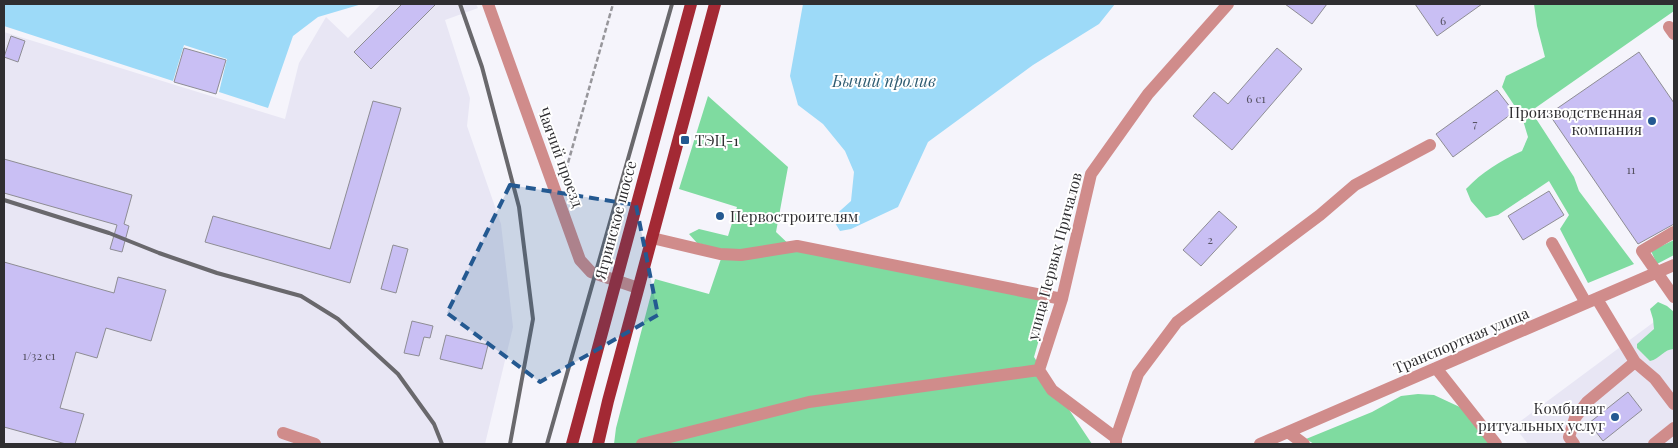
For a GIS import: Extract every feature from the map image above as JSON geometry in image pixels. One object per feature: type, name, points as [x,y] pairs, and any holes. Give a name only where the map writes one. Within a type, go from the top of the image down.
[{"type":"main road","name":"Ягринское шоссе","points":[[572,444],[691,4]]},
{"type":"main road","points":[[598,444],[715,4]]},
{"type":"street","name":"Чаячий проезд","points":[[488,4],[580,260],[590,272],[638,288]]},
{"type":"street","name":"улица Первых Причалов","points":[[1039,370],[1062,299],[1091,174],[1148,94],[1228,4]]},
{"type":"street","points":[[642,444],[809,402],[1039,370],[1052,390],[1116,441],[1138,374],[1177,322],[1320,215],[1355,186],[1430,145]]},
{"type":"street","points":[[1674,232],[1642,251],[1674,297]]},
{"type":"street","points":[[652,238],[720,254],[740,255],[797,246],[1062,299]]},
{"type":"street","points":[[1552,243],[1635,362],[1655,379],[1674,404]]},
{"type":"street","name":"Транспортная улица","points":[[1260,444],[1674,265]]},
{"type":"street","points":[[1574,444],[1569,437],[1574,418],[1587,402],[1635,362]]},
{"type":"street","points":[[1436,368],[1496,444]]},
{"type":"street","points":[[1654,444],[1674,428]]},
{"type":"street","points":[[1288,432],[1304,444]]},
{"type":"street","points":[[283,433],[315,444]]},
{"type":"path","points":[[558,198],[613,4]]},
{"type":"highlighted area","points":[[510,185],[636,205],[658,315],[540,382],[447,313]]},
{"type":"shaded area","points":[[381,4],[476,4],[478,8],[445,20],[470,98],[467,126],[501,224],[513,327],[485,444],[4,444],[4,32],[285,119],[299,63],[326,17],[348,38]]},
{"type":"shaded area","points":[[1662,316],[1674,331],[1674,444],[1528,444],[1514,426]]},
{"type":"green space","points":[[1534,4],[1674,4],[1674,11],[1531,111],[1574,177],[1579,191],[1634,264],[1588,283],[1560,229],[1569,215],[1549,181],[1498,215],[1486,218],[1471,201],[1466,189],[1492,167],[1522,151],[1528,137],[1522,117],[1502,87],[1506,76],[1545,57],[1537,26]]},
{"type":"green space","points":[[708,96],[788,167],[776,232],[795,250],[1050,301],[1034,357],[1092,444],[614,444],[616,428],[655,279],[709,294],[724,250],[697,243],[689,234],[699,229],[728,236],[737,207],[679,189]]},
{"type":"green space","points":[[1674,240],[1674,255],[1657,264],[1651,251]]},
{"type":"green space","points":[[1658,302],[1674,312],[1674,349],[1650,361],[1637,348],[1637,344],[1654,329],[1650,309]]},
{"type":"green space","points":[[1434,395],[1464,409],[1492,444],[1314,444],[1306,439],[1372,412],[1401,396]]},
{"type":"water","points":[[4,4],[362,4],[318,17],[293,36],[268,108],[219,92],[227,59],[184,45],[173,81],[4,26]]},
{"type":"water","name":"Бычий пролив","points":[[803,4],[1115,4],[1099,24],[1033,65],[928,142],[898,207],[851,229],[840,231],[832,218],[851,201],[854,172],[845,151],[823,124],[798,105],[790,76]]},
{"type":"building","points":[[402,4],[436,4],[371,69],[354,52]]},
{"type":"building","points":[[1285,4],[1327,4],[1312,24]]},
{"type":"building","points":[[1415,4],[1482,4],[1437,36]]},
{"type":"building","points":[[11,36],[25,41],[18,62],[4,57]]},
{"type":"building","points":[[184,48],[226,60],[216,94],[174,82]]},
{"type":"building","points":[[1277,48],[1302,69],[1232,150],[1193,116],[1214,92],[1228,104]]},
{"type":"building","points":[[1639,52],[1674,103],[1674,224],[1638,244],[1549,114]]},
{"type":"building","points":[[1497,90],[1514,112],[1453,157],[1436,134]]},
{"type":"building","points":[[373,101],[401,108],[350,283],[205,242],[213,216],[330,249]]},
{"type":"building","points":[[4,159],[132,195],[124,224],[129,226],[122,252],[110,249],[117,225],[4,193]]},
{"type":"building","points":[[1549,191],[1564,215],[1523,240],[1508,216]]},
{"type":"building","points":[[1219,211],[1237,227],[1201,266],[1183,250]]},
{"type":"building","points":[[393,245],[408,249],[396,293],[381,289]]},
{"type":"building","points":[[4,262],[114,293],[118,277],[166,290],[151,341],[106,328],[97,358],[76,352],[60,408],[84,414],[75,444],[66,444],[4,427]]},
{"type":"building","points":[[412,321],[433,326],[430,338],[424,337],[419,356],[404,353]]},
{"type":"building","points":[[446,335],[488,345],[482,369],[440,359]]},
{"type":"building","name":"Комбинат ритуальных услуг","points":[[1628,392],[1642,410],[1603,441],[1589,423]]},
{"type":"railway","points":[[460,4],[482,67],[519,207],[533,319],[510,444]]},
{"type":"railway","points":[[547,444],[672,4]]},
{"type":"railway","points":[[4,200],[109,233],[217,273],[301,296],[338,319],[398,374],[434,424],[442,444]]},
{"type":"place","name":"Производственная компания","points":[[1652,121]]},
{"type":"place","name":"ТЭЦ-1","points":[[685,140]]},
{"type":"place","name":"Первостроителям","points":[[720,216]]},
{"type":"place","name":"Комбинат ритуальных услуг","points":[[1615,417]]}]
